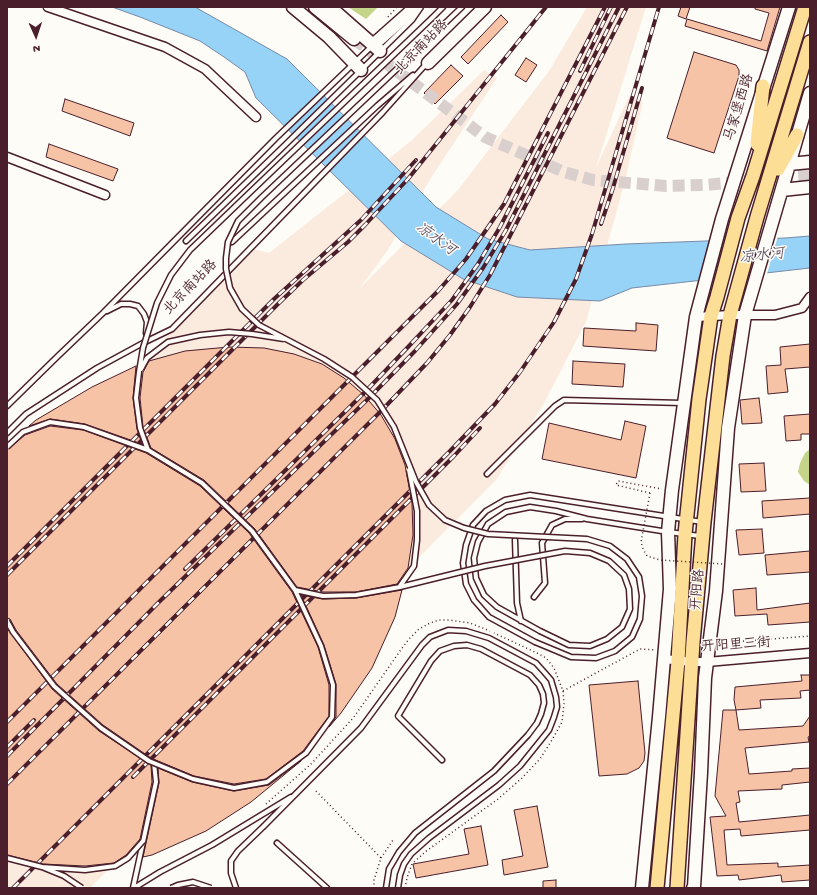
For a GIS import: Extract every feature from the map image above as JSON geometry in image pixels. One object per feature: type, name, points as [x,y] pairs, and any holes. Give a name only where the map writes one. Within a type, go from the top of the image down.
[{"type":"main road","points":[[753,176],[805,7]]},
{"type":"main road","points":[[765,192],[810,42]]},
{"type":"main road","points":[[753,176],[763,86]]},
{"type":"main road","points":[[765,192],[797,135]]},
{"type":"main road","name":"开阳路","points":[[657,888],[678,661],[685,534],[699,398],[711,316],[718,297],[738,218],[753,176]]},
{"type":"main road","name":"开阳路","points":[[678,888],[692,662],[704,522],[723,356],[730,315],[765,192]]},
{"type":"street","points":[[48,7],[165,48],[205,69],[256,116]]},
{"type":"street","points":[[293,7],[329,37],[357,66]]},
{"type":"street","points":[[315,7],[354,40]]},
{"type":"street","points":[[330,7],[377,47],[413,7]]},
{"type":"street","name":"北京南站路","points":[[428,63],[484,7]]},
{"type":"street","name":"马家堡西路","points":[[696,317],[722,219],[789,7]]},
{"type":"street","points":[[810,93],[782,190],[810,187]]},
{"type":"street","points":[[7,157],[105,195]]},
{"type":"street","points":[[789,164],[810,162]]},
{"type":"street","name":"开阳路","points":[[693,888],[701,781],[707,662],[716,591],[728,428],[745,315],[782,190]]},
{"type":"street","points":[[642,888],[661,654],[670,589],[668,532],[672,490],[696,317],[775,315],[802,308],[810,297]]},
{"type":"street","name":"开阳里三街","points":[[661,654],[678,661],[707,662],[810,653]]},
{"type":"lane","points":[[7,406],[103,313],[342,73],[357,66],[377,47],[412,20],[421,7]]},
{"type":"lane","points":[[148,450],[140,428],[136,398],[139,372],[144,348],[158,304],[171,275],[190,250],[443,7]]},
{"type":"lane","points":[[462,7],[238,221],[228,242],[226,258],[226,269],[230,288],[242,309],[259,325],[324,359],[352,377],[377,400],[394,427],[416,482],[429,505],[445,520],[464,528],[488,534],[587,539],[610,546],[628,559],[640,577],[642,596],[640,619],[632,637],[615,651],[596,658],[571,657],[535,642],[489,617],[474,600],[466,584],[463,563],[466,545],[473,526],[486,511],[505,500],[530,495],[704,522]]},
{"type":"lane","points":[[186,241],[350,81],[357,66],[377,47]]},
{"type":"lane","points":[[232,242],[377,106],[428,63]]},
{"type":"lane","name":"北京南站路","points":[[7,433],[26,414],[97,368],[172,329],[383,112],[428,63]]},
{"type":"lane","points":[[103,313],[121,304],[138,306],[144,314],[147,322],[147,330],[143,343]]},
{"type":"lane","points":[[139,372],[147,358],[168,342],[200,335],[236,333],[289,340]]},
{"type":"lane","points":[[487,474],[554,406],[564,400],[684,403]]},
{"type":"lane","points":[[7,447],[23,432],[50,422],[84,428],[148,450],[202,483],[252,531],[295,590],[321,646],[333,685],[332,717],[306,754],[267,782],[234,788],[192,779],[149,761],[101,728],[54,686],[13,632],[7,621]]},
{"type":"lane","points":[[400,587],[414,566],[417,540],[417,511],[407,459]]},
{"type":"lane","points":[[295,590],[324,596],[356,595],[400,587],[485,566],[565,551],[590,553],[609,561],[624,575],[629,589],[630,609],[622,627],[607,639],[590,646],[570,645],[540,631],[497,607],[484,595],[476,578],[474,558],[478,542],[488,524],[506,512],[530,506],[587,519],[703,536]]},
{"type":"lane","points":[[534,596],[545,583],[545,564],[542,543],[552,525],[565,519],[587,519]]},
{"type":"lane","points":[[515,540],[517,603],[521,620]]},
{"type":"lane","points":[[236,888],[231,874],[231,861],[238,851],[361,728],[422,645],[430,637],[448,630],[466,631],[490,638],[536,663],[550,680],[556,698],[557,707],[549,730],[520,766],[500,785],[429,838],[411,854],[404,864],[400,875],[398,888]]},
{"type":"lane","points":[[386,888],[389,869],[398,852],[415,833],[494,771],[528,735],[537,723],[544,703],[543,694],[539,685],[530,674],[481,649],[468,645],[454,646],[440,652],[431,661],[398,716],[442,760]]},
{"type":"lane","points":[[134,888],[156,782],[154,763]]},
{"type":"lane","points":[[134,888],[160,872],[212,845],[298,792]]},
{"type":"lane","points":[[42,867],[85,870],[115,866],[128,858],[143,840]]},
{"type":"lane","points":[[277,843],[327,888]]},
{"type":"lane","points":[[7,858],[42,867],[64,876],[82,888]]},
{"type":"lane","points":[[171,888],[193,882],[211,888]]},
{"type":"path","points":[[672,490],[618,481],[616,486],[650,493],[641,542],[642,549],[647,556],[660,560],[724,564]]},
{"type":"path","points":[[717,638],[716,644],[810,636]]},
{"type":"path","points":[[563,690],[640,649],[661,654]]},
{"type":"path","points":[[316,791],[381,858]]},
{"type":"path","points":[[374,888],[374,880],[381,858],[393,840]]},
{"type":"shaded area","points":[[587,7],[646,7],[596,168],[629,96],[643,101],[625,181],[586,322],[542,407],[496,480],[90,888],[7,888],[7,498],[254,249],[269,253],[411,141],[484,70],[497,78],[434,173],[387,251],[360,288],[458,190],[549,71]]},
{"type":"green space","points":[[348,7],[378,7],[366,19]]},
{"type":"green space","points":[[810,449],[810,485],[804,481],[798,472],[800,463],[805,453]]},
{"type":"water","name":"凉水河","points":[[112,7],[195,7],[287,59],[436,207],[488,239],[530,250],[810,236],[810,268],[632,288],[600,301],[517,297],[463,279],[401,241],[256,98],[245,72],[200,41]]},
{"type":"pier","points":[[778,236],[767,274],[698,282],[710,239]]},
{"type":"building","points":[[681,7],[690,7],[686,19],[678,16]]},
{"type":"building","points":[[755,7],[780,7],[767,51],[685,26],[687,19],[761,41],[769,13],[755,9]]},
{"type":"building","points":[[501,15],[508,22],[468,64],[461,57]]},
{"type":"building","points":[[694,52],[736,65],[739,70],[739,76],[714,153],[667,138]]},
{"type":"building","points":[[526,58],[537,65],[526,82],[515,75]]},
{"type":"building","points":[[451,65],[463,76],[435,104],[424,93]]},
{"type":"building","points":[[65,99],[134,123],[130,136],[62,111]]},
{"type":"building","points":[[49,144],[118,169],[113,181],[46,157]]},
{"type":"building","points":[[636,323],[658,325],[656,351],[583,346],[584,328],[636,331]]},
{"type":"building","points":[[810,344],[810,367],[785,369],[788,392],[768,394],[766,366],[781,365],[780,347]]},
{"type":"building","points":[[229,347],[264,348],[294,354],[322,364],[344,378],[364,395],[381,415],[395,439],[405,465],[412,503],[413,535],[408,568],[397,584],[356,592],[323,592],[297,587],[255,529],[204,480],[151,448],[143,427],[140,398],[143,372],[149,361],[185,351]]},
{"type":"building","points":[[573,361],[625,364],[623,387],[572,384]]},
{"type":"building","points":[[136,366],[133,398],[137,429],[142,444],[85,424],[50,419],[29,426],[36,420],[92,387]]},
{"type":"building","points":[[759,398],[762,423],[742,424],[740,400]]},
{"type":"building","points":[[810,414],[810,434],[801,434],[801,440],[786,441],[784,416]]},
{"type":"building","points":[[625,421],[646,426],[636,478],[542,459],[549,423],[621,440]]},
{"type":"building","points":[[50,426],[83,430],[146,453],[200,486],[249,533],[292,592],[318,647],[329,685],[329,716],[303,751],[266,779],[234,784],[194,776],[151,758],[103,725],[57,684],[16,630],[10,619],[7,618],[7,450],[25,435]]},
{"type":"building","points":[[764,463],[766,491],[741,492],[739,464]]},
{"type":"building","points":[[810,498],[810,514],[763,518],[762,501]]},
{"type":"building","points":[[762,529],[764,553],[739,555],[736,530]]},
{"type":"building","points":[[810,551],[810,572],[767,575],[765,555]]},
{"type":"building","points":[[756,588],[757,610],[810,603],[810,622],[768,625],[767,614],[735,616],[733,590]]},
{"type":"building","points":[[402,590],[395,617],[372,668],[341,713],[329,727],[336,717],[336,684],[324,645],[301,595],[323,599],[356,598]]},
{"type":"building","points":[[7,628],[52,689],[99,731],[151,765],[152,782],[140,839],[126,855],[114,863],[85,866],[43,864],[7,855]]},
{"type":"building","points":[[801,675],[810,675],[810,690],[800,691],[801,698],[760,700],[761,708],[736,710],[734,700],[735,687],[802,681]]},
{"type":"building","points":[[638,681],[645,753],[644,761],[639,768],[627,774],[599,776],[589,685]]},
{"type":"building","points":[[723,710],[736,710],[739,730],[803,726],[810,716],[809,742],[745,748],[749,774],[792,771],[792,769],[810,768],[810,782],[782,785],[782,789],[738,791],[740,802],[736,803],[739,822],[810,815],[810,830],[741,836],[740,829],[724,830],[727,865],[778,863],[778,867],[810,865],[810,880],[782,882],[781,875],[739,880],[738,875],[717,876],[710,817],[726,816],[715,796]]},
{"type":"building","points":[[301,761],[251,802],[206,831],[152,855],[143,857],[159,783],[158,768],[192,782],[234,791],[269,785]]},
{"type":"building","points":[[537,806],[548,867],[504,875],[502,860],[523,856],[514,810]]},
{"type":"building","points":[[481,826],[488,865],[416,878],[413,864],[469,854],[464,829]]},
{"type":"building","points":[[556,880],[556,888],[543,888],[543,881]]},
{"type":"tunnel","points":[[354,39],[485,137],[564,172],[593,180],[666,186],[705,185],[810,175]]},
{"type":"railway","points":[[7,575],[279,303],[365,225],[408,179],[546,7]]},
{"type":"railway","points":[[7,722],[438,291],[466,259],[504,204],[605,7]]},
{"type":"railway","points":[[580,71],[611,7]]},
{"type":"railway","points":[[7,756],[160,601],[371,396],[415,351],[457,304],[483,268],[506,230],[619,7]]},
{"type":"railway","points":[[7,784],[383,409],[427,363],[450,335],[490,275],[627,7]]},
{"type":"railway","points":[[13,888],[450,451],[495,404],[520,372],[554,322],[576,279],[592,234],[659,7]]},
{"type":"railway","points":[[601,224],[642,88]]},
{"type":"railway","points":[[185,569],[365,392],[452,300],[478,264],[500,227],[548,133]]},
{"type":"railway","points":[[7,566],[274,299],[361,220],[416,160]]},
{"type":"railway","points":[[133,777],[454,456],[480,428]]},
{"type":"railway","points":[[7,747],[34,720]]}]
